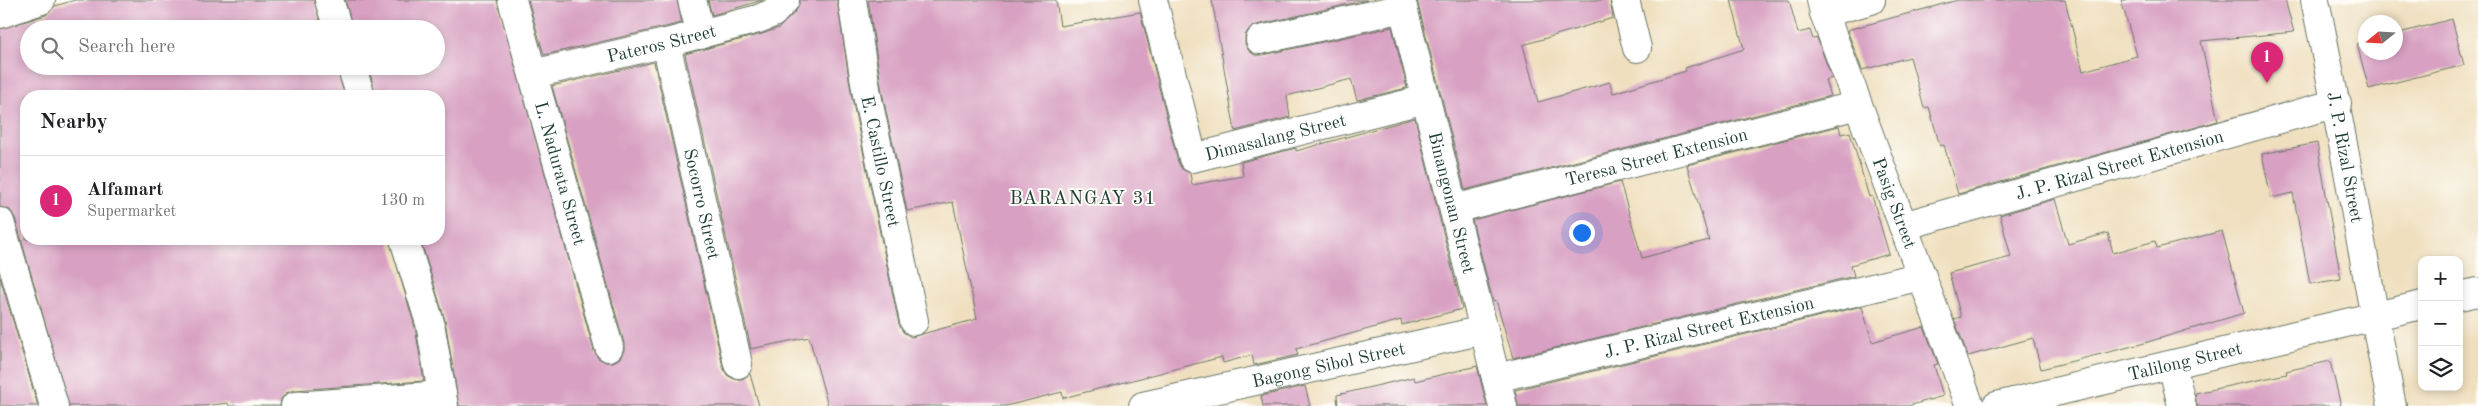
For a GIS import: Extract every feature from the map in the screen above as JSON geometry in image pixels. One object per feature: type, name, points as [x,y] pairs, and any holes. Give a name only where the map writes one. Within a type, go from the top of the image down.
[{"type":"street","points":[[0,14],[41,0]]},
{"type":"street","points":[[328,0],[335,20]]},
{"type":"street","name":"L. Nadurata Street","points":[[512,0],[609,347]]},
{"type":"street","points":[[692,0],[701,35]]},
{"type":"street","name":"Pateros Street","points":[[532,74],[701,35],[758,19],[773,13],[785,0]]},
{"type":"street","name":"E. Castillo Street","points":[[852,0],[867,95],[914,321]]},
{"type":"street","name":"Dimasalang Street","points":[[1153,0],[1193,158],[1426,99]]},
{"type":"street","points":[[1625,0],[1637,48]]},
{"type":"street","points":[[1823,6],[1871,0]]},
{"type":"street","name":"J. P. Rizal Street","points":[[2315,0],[2337,104],[2392,406]]},
{"type":"street","points":[[1260,40],[1402,4]]},
{"type":"street","name":"Binangonan Street","points":[[1402,4],[1503,406]]},
{"type":"street","name":"Pasig Street","points":[[1823,6],[1970,406]]},
{"type":"street","name":"Socorro Street","points":[[666,43],[738,364]]},
{"type":"street","points":[[354,75],[359,90]]},
{"type":"street","name":"J. P. Rizal Street Extension","points":[[1903,226],[2337,104]]},
{"type":"street","name":"Teresa Street Extension","points":[[1454,209],[1858,105]]},
{"type":"street","points":[[0,222],[54,406]]},
{"type":"street","points":[[295,406],[443,401],[430,323],[406,245]]},
{"type":"street","name":"J. P. Rizal Street Extension","points":[[1496,378],[1922,276]]},
{"type":"street","points":[[2463,295],[2478,292]]},
{"type":"street","name":"Talilong Street","points":[[1996,406],[2418,305]]},
{"type":"street","name":"Bagong Sibol Street","points":[[1143,406],[1484,330]]},
{"type":"street","points":[[2172,364],[2182,406]]},
{"type":"building","points":[[75,0],[314,0],[320,20],[30,20],[46,15],[55,6]]},
{"type":"building","points":[[345,0],[497,0],[594,351],[598,358],[606,362],[614,362],[620,358],[624,350],[624,343],[552,86],[654,62],[723,367],[727,375],[734,379],[742,379],[750,374],[759,406],[459,406],[445,320],[422,245],[445,245],[445,90],[374,90],[370,75],[445,75],[445,20],[351,20]]},
{"type":"building","points":[[528,0],[677,0],[682,23],[544,55]]},
{"type":"building","points":[[708,0],[763,0],[712,15]]},
{"type":"building","points":[[800,0],[837,0],[852,98],[899,324],[903,332],[911,337],[977,319],[953,202],[907,211],[882,92],[868,0],[1056,0],[1060,26],[1140,12],[1178,162],[1182,169],[1190,173],[1192,185],[1243,176],[1241,162],[1296,148],[1296,151],[1415,118],[1462,309],[1402,325],[1401,320],[1296,349],[1298,355],[1254,365],[1252,355],[1223,363],[1222,357],[1063,398],[1062,392],[1006,406],[828,406],[809,337],[751,349],[685,54],[779,28],[796,11]]},
{"type":"building","points":[[1212,0],[1367,0],[1257,25],[1250,28],[1245,35],[1245,44],[1249,51],[1255,55],[1263,55],[1392,27],[1407,88],[1357,100],[1351,79],[1287,96],[1290,117],[1235,131]]},
{"type":"building","points":[[1417,0],[1610,0],[1613,18],[1523,45],[1538,102],[1610,82],[1613,93],[1686,71],[1685,68],[1744,49],[1731,0],[1789,0],[1798,33],[1810,30],[1813,39],[1817,38],[1832,78],[1825,80],[1830,96],[1465,190]]},
{"type":"building","points":[[1958,0],[2065,0],[2083,71],[2137,56],[2121,0],[2285,0],[2294,32],[2201,41],[2218,121],[1958,194],[1944,145],[1940,146],[1929,107],[1924,108],[1910,57],[1862,70],[1847,30]]},
{"type":"building","points":[[2452,19],[2464,65],[2369,89],[2361,60],[2403,60],[2403,32]]},
{"type":"building","points":[[20,23],[20,75],[339,75],[343,90],[20,90],[20,235],[15,218],[10,210],[0,207],[0,29]]},
{"type":"building","points":[[1839,126],[1841,134],[1850,132],[1869,197],[1872,196],[1889,254],[1851,265],[1854,276],[1513,358],[1496,300],[1493,301],[1472,220],[1620,182],[1642,258],[1709,240],[1687,165]]},
{"type":"building","points":[[2317,143],[2341,279],[2310,284],[2293,193],[2271,198],[2262,154]]},
{"type":"building","points":[[2055,199],[2068,244],[2108,233],[2113,253],[2155,241],[2157,248],[2222,231],[2244,313],[2141,344],[2041,369],[2033,338],[1968,356],[1954,319],[1961,317],[1949,273],[2011,257],[2000,215]]},
{"type":"building","points":[[23,245],[391,245],[415,327],[424,381],[294,390],[286,393],[281,399],[280,406],[229,406],[228,403],[204,406],[69,406]]},
{"type":"building","points":[[0,277],[38,406],[0,406]]},
{"type":"building","points":[[1862,306],[1872,342],[1924,327],[1938,364],[1934,365],[1943,396],[1908,406],[1518,406],[1515,390]]},
{"type":"building","points":[[2330,361],[2341,406],[2197,406],[2195,393],[2287,374],[2286,371]]},
{"type":"building","points":[[1477,366],[1487,406],[1338,406],[1337,395],[1414,377],[1415,381]]},
{"type":"building","points":[[1305,386],[1310,406],[1263,406],[1261,396]]},
{"type":"place","name":"Alfamart","points":[[2267,83]]},
{"type":"district","name":"BARANGAY 31","points":[[1083,197]]}]
